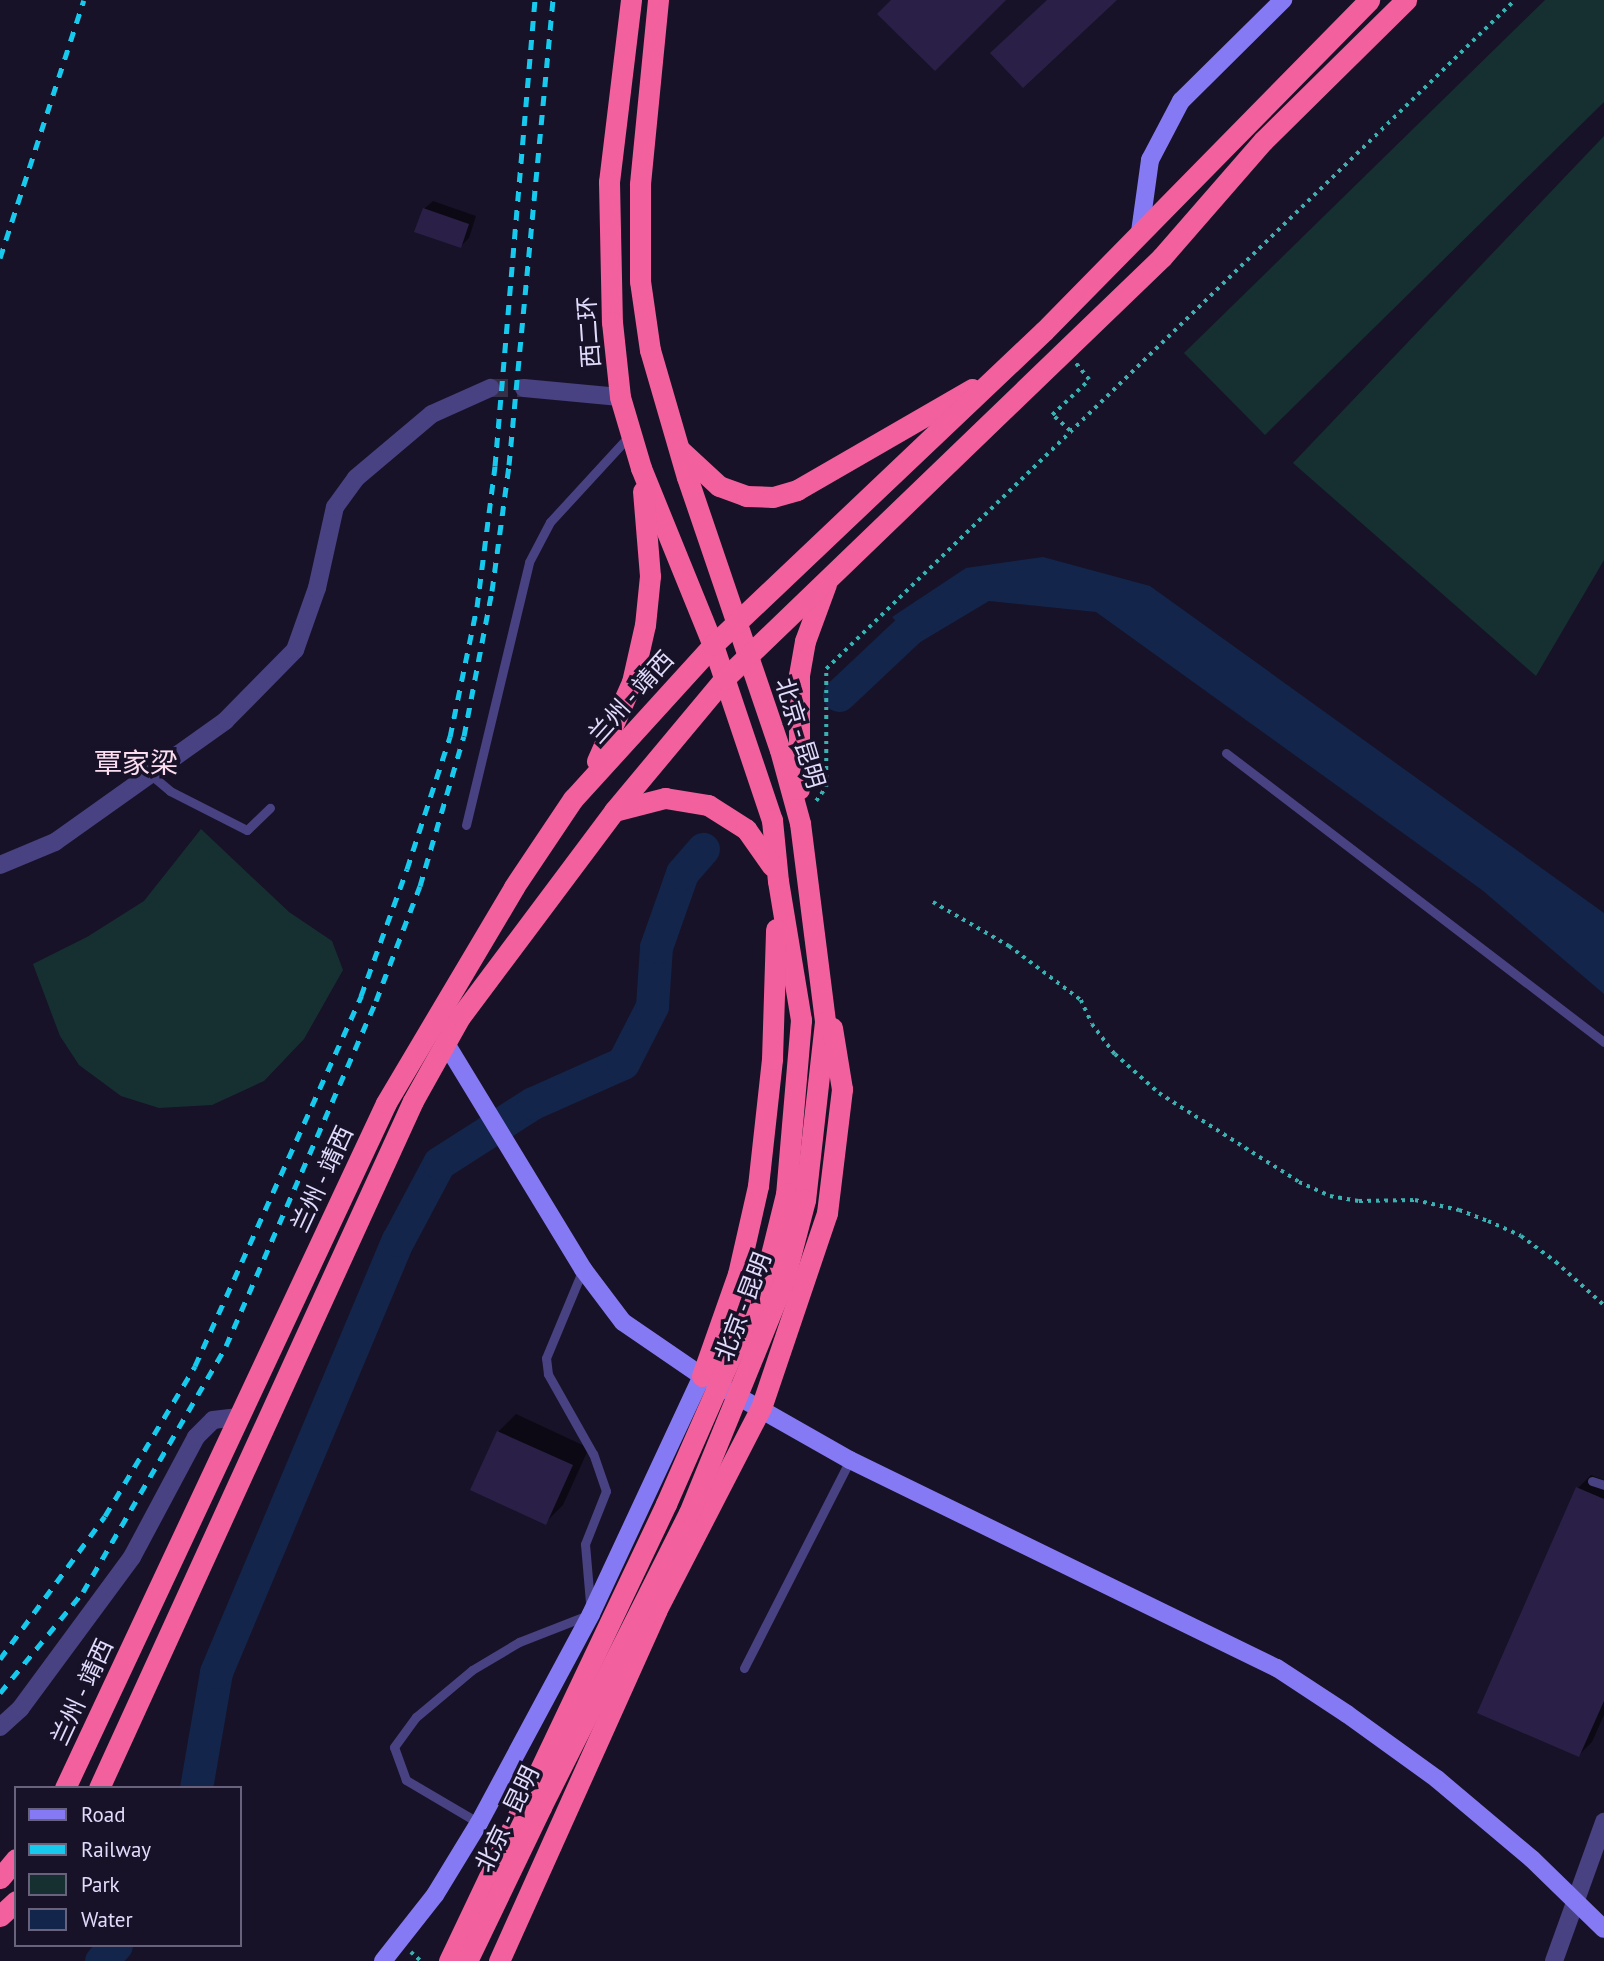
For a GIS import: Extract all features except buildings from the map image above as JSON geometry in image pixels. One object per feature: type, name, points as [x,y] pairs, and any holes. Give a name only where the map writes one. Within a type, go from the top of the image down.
[{"type":"highway","name":"西二环","points":[[631,0],[609,182],[612,322],[620,397],[641,468],[713,645],[724,679]]},
{"type":"highway","points":[[657,0],[640,184],[640,281],[650,350],[678,447],[736,623]]},
{"type":"highway","points":[[678,447],[719,486],[746,496],[773,497],[797,490],[1001,372],[1369,0]]},
{"type":"highway","name":"兰州 - 靖西","points":[[100,1786],[413,1101],[460,1017],[614,811],[724,679],[1162,257],[1263,141],[1406,0]]},
{"type":"highway","name":"兰州 - 靖西","points":[[66,1786],[386,1103],[514,887],[573,799],[713,645],[1001,372]]},
{"type":"highway","points":[[573,799],[612,733],[640,650],[650,576],[641,468]]},
{"type":"highway","points":[[800,823],[797,720],[799,675],[805,640],[828,578]]},
{"type":"highway","name":"北京 - 昆明","points":[[467,1961],[765,1279],[795,1197],[825,1022],[811,891],[800,823],[780,750],[736,623]]},
{"type":"highway","name":"北京 - 昆明","points":[[724,679],[772,820],[778,881],[801,1020],[795,1197]]},
{"type":"highway","points":[[614,811],[665,798],[694,801],[714,808],[734,819],[757,840],[778,881],[772,1059],[758,1186],[738,1274],[702,1376]]},
{"type":"highway","points":[[499,1961],[656,1611],[761,1408],[827,1213],[842,1089],[811,891]]},
{"type":"highway","name":"北京 - 昆明","points":[[449,1961],[534,1803]]},
{"type":"highway","points":[[0,1878],[14,1861]]},
{"type":"highway","points":[[0,1916],[14,1903]]},
{"type":"street","points":[[1140,232],[1150,160],[1181,101],[1283,0]]},
{"type":"street","points":[[0,865],[55,842],[225,721],[295,650],[317,588],[335,507],[356,478],[432,414],[490,388]]},
{"type":"street","points":[[524,388],[620,397]]},
{"type":"street","points":[[445,1042],[583,1269],[623,1322],[702,1376],[850,1460],[1278,1668],[1437,1779],[1576,1901],[1604,1929]]},
{"type":"street","points":[[383,1961],[435,1895],[479,1823],[591,1614],[702,1376]]},
{"type":"street","points":[[0,1727],[20,1709],[132,1557],[196,1437],[214,1420],[239,1417]]},
{"type":"street","points":[[1554,1961],[1604,1822]]},
{"type":"lane","points":[[466,825],[530,562],[550,522],[630,435]]},
{"type":"lane","points":[[1226,753],[1604,1042]]},
{"type":"lane","points":[[150,774],[170,791],[247,830],[270,808]]},
{"type":"lane","points":[[479,1823],[406,1780],[394,1747],[416,1717],[472,1670],[519,1642],[591,1614],[585,1544],[606,1491],[593,1454],[548,1374],[546,1358],[583,1269]]},
{"type":"lane","points":[[744,1668],[850,1460]]},
{"type":"lane","points":[[1592,1481],[1604,1485]]},
{"type":"path","points":[[800,823],[826,787],[826,669],[1515,0]]},
{"type":"path","points":[[1066,352],[1089,380],[1052,415],[1070,431]]},
{"type":"path","points":[[933,902],[1009,946],[1081,1000],[1092,1024],[1115,1054],[1159,1093],[1299,1182],[1330,1196],[1359,1201],[1415,1200],[1459,1210],[1488,1221],[1521,1236],[1556,1262],[1604,1305]]},
{"type":"green space","points":[[1545,0],[1604,0],[1604,102],[1265,435],[1184,353]]},
{"type":"green space","points":[[1604,136],[1604,560],[1536,676],[1293,463]]},
{"type":"green space","points":[[201,829],[289,912],[332,941],[343,970],[304,1039],[264,1081],[212,1105],[159,1108],[121,1096],[79,1065],[60,1036],[33,964],[87,937],[144,901]]},
{"type":"water","points":[[1043,557],[1150,586],[1604,913],[1604,994],[1482,890],[1096,612],[989,601],[917,644],[892,617],[966,568]]},
{"type":"waterway","points":[[839,695],[924,615],[942,606]]},
{"type":"waterway","points":[[196,1786],[216,1672],[398,1240],[439,1163],[533,1103],[623,1063],[652,1006],[656,947],[682,873],[703,849]]},
{"type":"waterway","points":[[101,1961],[114,1947]]},
{"type":"tunnel","points":[[490,388],[524,388]]},
{"type":"railway","points":[[0,258],[84,0]]},
{"type":"railway","points":[[0,1659],[105,1516],[195,1366],[361,996],[407,869],[450,737],[477,607],[495,466],[535,0]]},
{"type":"railway","points":[[0,1693],[83,1592],[226,1346],[376,1001],[420,886],[464,736],[492,591],[509,465],[553,0]]},
{"type":"district","name":"覃家梁","points":[[136,763]]}]
